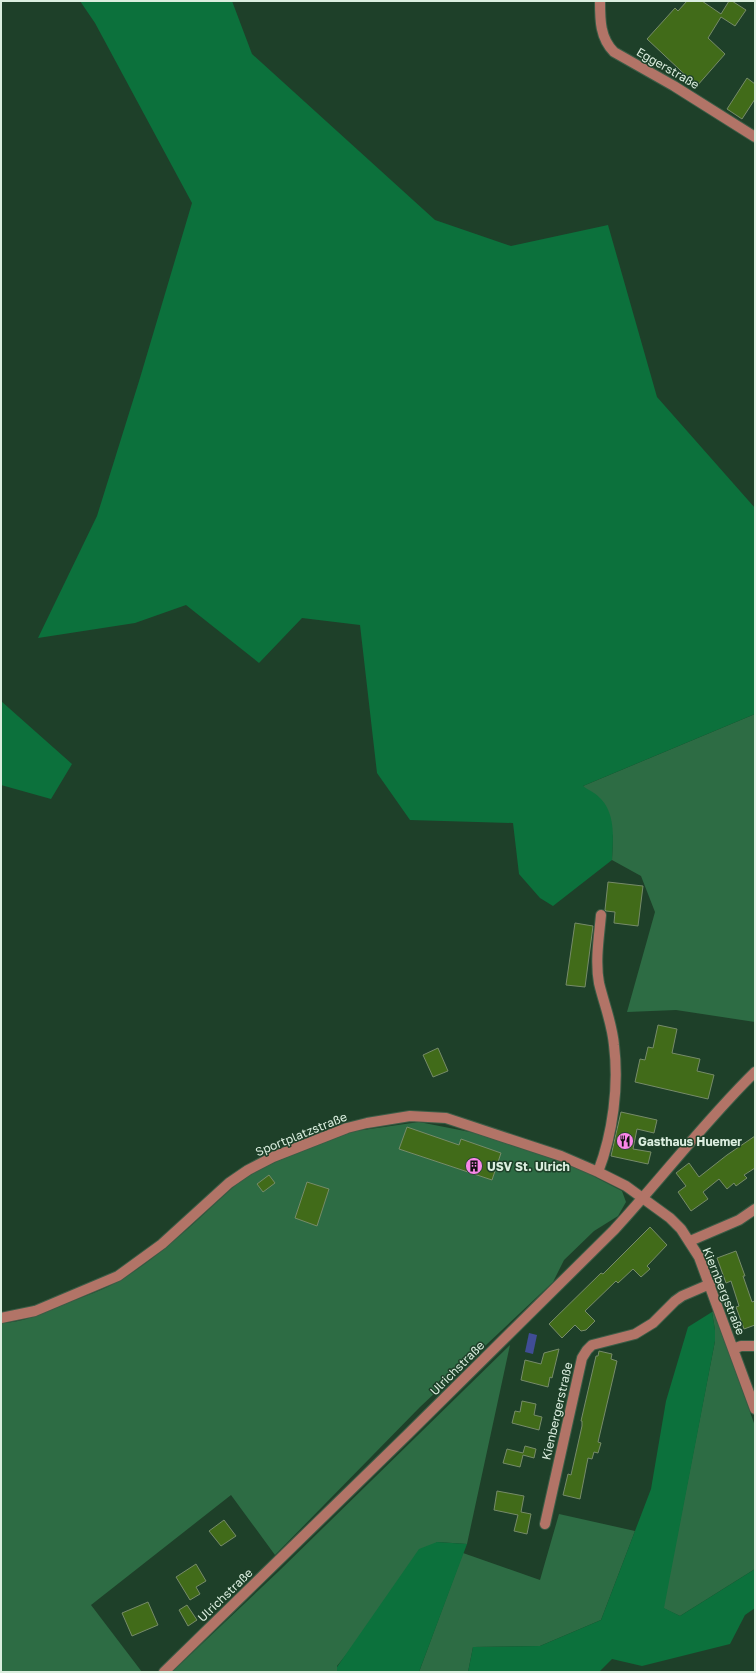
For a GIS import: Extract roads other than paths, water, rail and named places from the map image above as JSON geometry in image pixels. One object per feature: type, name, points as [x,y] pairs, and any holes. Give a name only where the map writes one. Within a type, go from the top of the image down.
[{"type":"street","name":"Eggerstraße","points":[[600,1],[601,26],[603,37],[608,47],[614,52],[674,86],[755,137]]},
{"type":"street","points":[[598,1172],[603,1160],[610,1128],[614,1101],[616,1064],[610,1022],[599,982],[597,965],[601,916]]},
{"type":"street","name":"Ulrichstraße","points":[[164,1672],[423,1420],[614,1230],[644,1198],[736,1090],[755,1072]]},
{"type":"street","name":"Sportplatzstraße","points":[[1,1318],[35,1311],[89,1290],[118,1276],[156,1248],[229,1183],[248,1170],[280,1154],[354,1127],[410,1116],[446,1118],[561,1156],[626,1186],[644,1198]]},
{"type":"street","name":"Kiernbergstraße","points":[[644,1198],[670,1218],[681,1229],[699,1257],[755,1409]]},
{"type":"street","points":[[690,1241],[739,1220],[755,1210]]},
{"type":"street","name":"Kienbergerstraße","points":[[545,1524],[582,1358],[587,1350],[592,1345],[635,1334],[653,1322],[682,1296],[710,1284]]},
{"type":"street","points":[[733,1349],[741,1346],[755,1346]]},
{"type":"water","points":[[529,1333],[537,1335],[533,1354],[525,1352]]},
{"type":"place","name":"Gasthaus Huemer","points":[[625,1141]]},
{"type":"place","name":"USV St. Ulrich","points":[[474,1166]]}]
